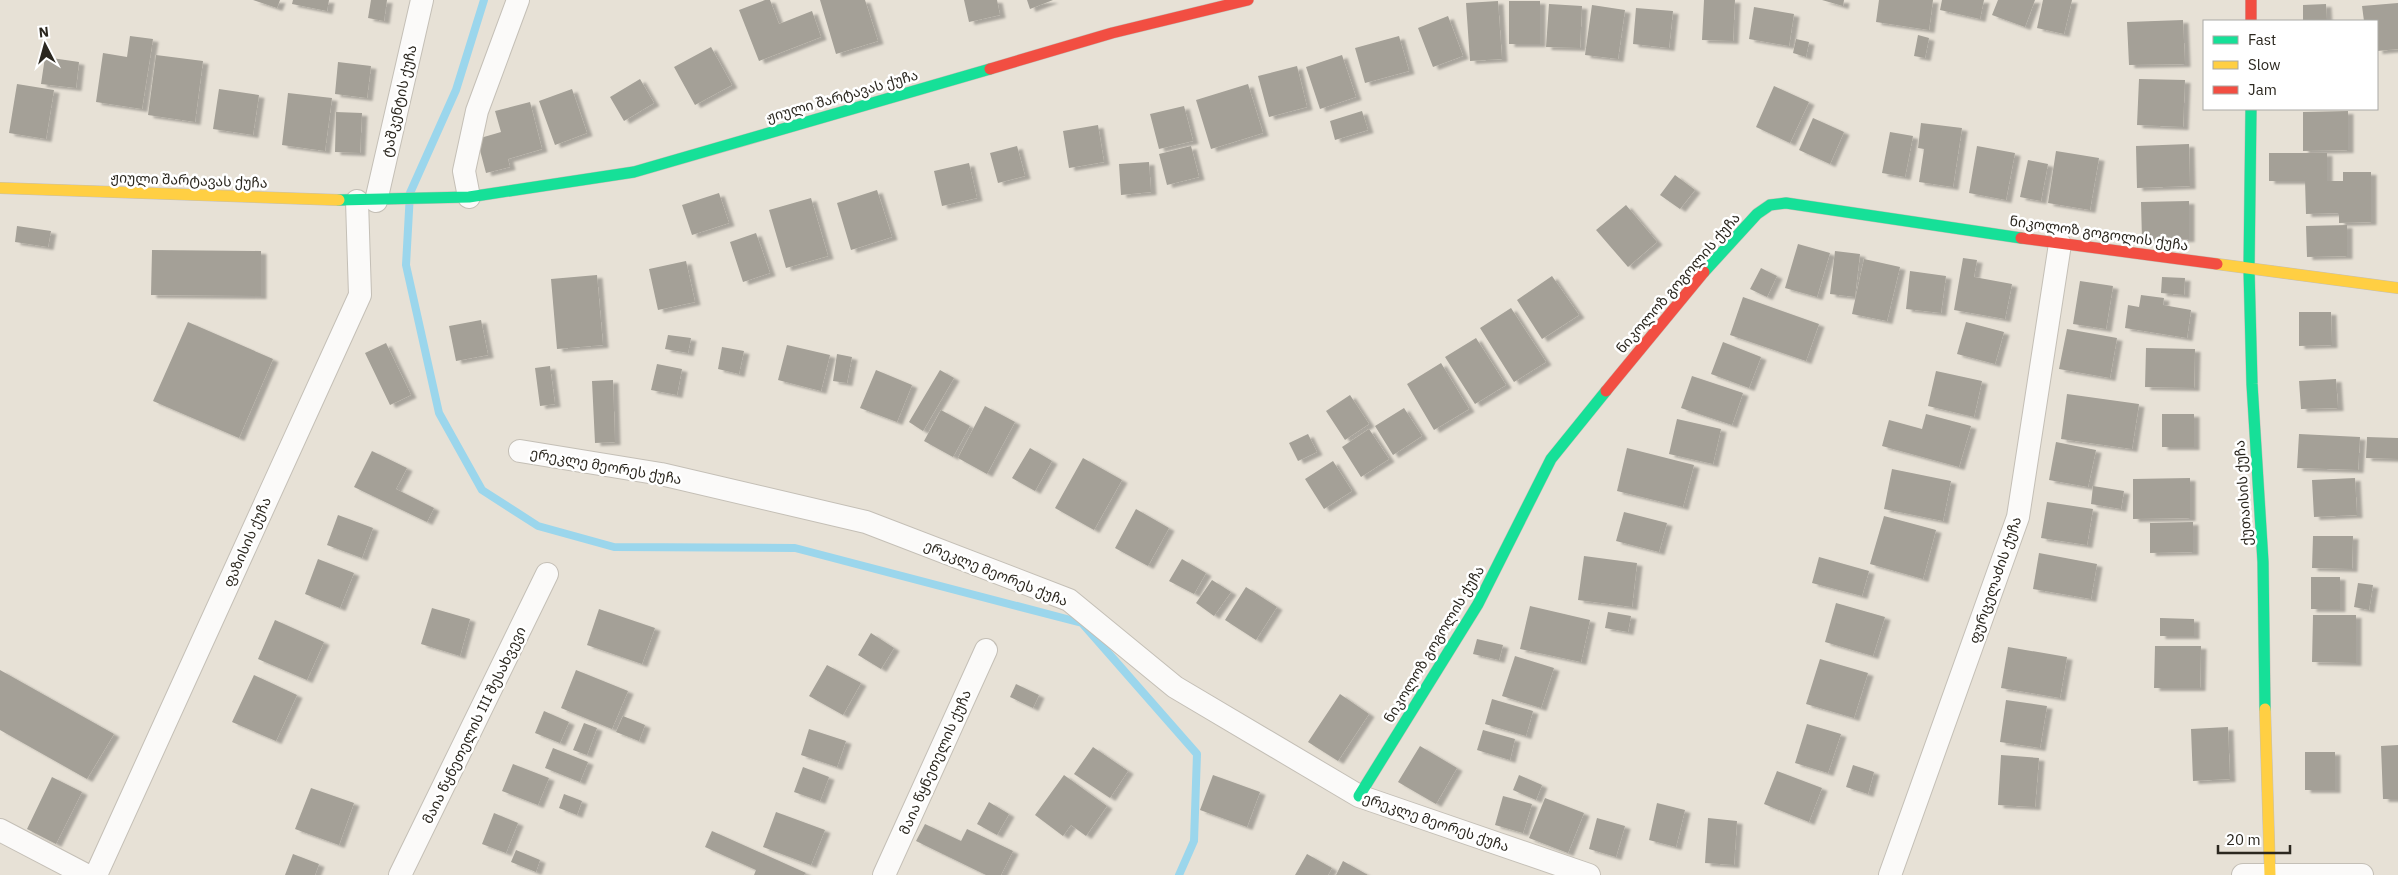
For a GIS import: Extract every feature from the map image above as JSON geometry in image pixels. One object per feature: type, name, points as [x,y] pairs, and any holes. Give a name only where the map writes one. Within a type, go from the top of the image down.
[{"type":"street","name":"ტაშკენტის ქუჩა","points":[[366,201],[422,0]]},
{"type":"street","points":[[469,197],[464,171],[477,111],[518,0]]},
{"type":"street","name":"ჟიული შარტავას ქუჩა","points":[[0,188],[366,201],[469,197],[634,172],[1112,32],[1248,0]]},
{"type":"street","points":[[2251,0],[2251,20]]},
{"type":"street","name":"ქუთაისის ქუჩა","points":[[2250,110],[2249,269],[2252,384],[2263,562],[2263,644],[2270,874]]},
{"type":"street","name":"ფაზისის ქუჩა","points":[[96,875],[360,295],[366,201]]},
{"type":"street","name":"ნიკოლოზ გოგოლის ქუჩა","points":[[1359,796],[1478,604],[1551,459],[1697,279],[1758,214],[1770,205],[1786,203],[2060,244],[2398,288]]},
{"type":"street","name":"ფურცელაძის ქუჩა","points":[[1890,875],[2018,517],[2060,244]]},
{"type":"street","name":"ერეკლე მეორეს ქუჩა","points":[[520,451],[661,474],[866,522],[1069,600],[1175,687],[1359,796],[1589,875]]},
{"type":"street","name":"მაია წყნეთელის III შესახვევი","points":[[400,875],[547,574]]},
{"type":"street","name":"მაია წყნეთელის ქუჩა","points":[[884,875],[986,650]]},
{"type":"street","points":[[0,830],[86,875]]},
{"type":"street","points":[[2243,875],[2362,875]]},
{"type":"building","points":[[253,0],[280,0],[277,8]]},
{"type":"building","points":[[293,0],[329,0],[327,11],[292,4]]},
{"type":"building","points":[[371,0],[387,0],[384,21],[368,18]]},
{"type":"building","points":[[765,0],[770,0],[779,24],[812,11],[821,37],[759,61],[739,10]]},
{"type":"building","points":[[820,0],[865,0],[878,41],[836,54]]},
{"type":"building","points":[[964,0],[997,0],[1000,15],[969,22]]},
{"type":"building","points":[[1027,0],[1053,0],[1030,9]]},
{"type":"building","points":[[1704,0],[1735,0],[1733,41],[1702,40]]},
{"type":"building","points":[[1822,0],[1844,0],[1843,6]]},
{"type":"building","points":[[1879,0],[1933,0],[1929,30],[1876,22]]},
{"type":"building","points":[[1942,0],[1984,0],[1980,19],[1940,10]]},
{"type":"building","points":[[1998,0],[2035,0],[2025,27],[1992,15]]},
{"type":"building","points":[[2043,0],[2072,0],[2064,34],[2037,28]]},
{"type":"building","points":[[1498,1],[1502,59],[1470,61],[1466,3]]},
{"type":"building","points":[[1509,1],[1540,1],[1540,44],[1509,44]]},
{"type":"building","points":[[2398,3],[2398,49],[2378,51],[2378,20],[2364,20],[2362,6]]},
{"type":"building","points":[[1549,4],[1582,6],[1580,48],[1546,47]]},
{"type":"building","points":[[2326,4],[2327,20],[2303,20],[2303,5]]},
{"type":"building","points":[[1592,5],[1625,10],[1618,59],[1585,55]]},
{"type":"building","points":[[1754,7],[1794,14],[1789,46],[1749,39]]},
{"type":"building","points":[[1636,8],[1673,11],[1669,48],[1633,44]]},
{"type":"building","points":[[1448,16],[1463,56],[1433,67],[1418,28]]},
{"type":"building","points":[[2183,20],[2185,64],[2129,65],[2127,22]]},
{"type":"building","points":[[1918,35],[1929,38],[1925,58],[1914,56]]},
{"type":"building","points":[[130,36],[153,39],[142,109],[96,102],[103,53],[127,57]]},
{"type":"building","points":[[1399,36],[1409,71],[1365,83],[1355,48]]},
{"type":"building","points":[[1796,39],[1809,42],[1806,57],[1793,53]]},
{"type":"building","points":[[711,47],[732,85],[695,105],[674,67]]},
{"type":"building","points":[[156,55],[203,61],[195,122],[148,115]]},
{"type":"building","points":[[1342,55],[1356,97],[1320,109],[1306,67]]},
{"type":"building","points":[[45,57],[79,62],[76,88],[41,84]]},
{"type":"building","points":[[338,62],[371,66],[367,98],[335,94]]},
{"type":"building","points":[[1297,66],[1307,107],[1269,117],[1258,76]]},
{"type":"building","points":[[640,79],[654,103],[624,121],[610,97]]},
{"type":"building","points":[[2139,79],[2185,80],[2183,127],[2137,125]]},
{"type":"building","points":[[17,84],[54,90],[46,139],[9,133]]},
{"type":"building","points":[[1248,84],[1263,133],[1211,149],[1196,100]]},
{"type":"building","points":[[1774,86],[1809,102],[1790,143],[1756,127]]},
{"type":"building","points":[[219,89],[259,95],[253,135],[213,129]]},
{"type":"building","points":[[572,89],[587,133],[555,145],[539,101]]},
{"type":"building","points":[[288,93],[332,98],[325,151],[282,145]]},
{"type":"building","points":[[530,102],[542,149],[508,159],[510,167],[486,173],[477,139],[501,132],[495,111]]},
{"type":"building","points":[[1184,106],[1193,141],[1159,149],[1150,114]]},
{"type":"building","points":[[1362,111],[1368,130],[1335,140],[1330,121]]},
{"type":"building","points":[[2348,111],[2348,150],[2303,151],[2303,112]]},
{"type":"building","points":[[336,112],[362,113],[360,153],[335,152]]},
{"type":"building","points":[[1813,118],[1844,132],[1830,164],[1799,150]]},
{"type":"building","points":[[1921,123],[1962,128],[1953,187],[1919,182],[1924,149],[1918,148]]},
{"type":"building","points":[[1098,125],[1104,162],[1069,168],[1063,131]]},
{"type":"building","points":[[1890,132],[1913,136],[1905,177],[1882,173]]},
{"type":"building","points":[[2189,144],[2190,186],[2137,188],[2136,146]]},
{"type":"building","points":[[1017,146],[1025,176],[998,183],[990,153]]},
{"type":"building","points":[[1191,146],[1199,177],[1167,185],[1159,154]]},
{"type":"building","points":[[1977,146],[2015,153],[2006,200],[1969,193]]},
{"type":"building","points":[[2056,151],[2099,158],[2090,210],[2048,203]]},
{"type":"building","points":[[2269,153],[2327,153],[2327,181],[2343,181],[2343,172],[2371,172],[2371,222],[2339,223],[2339,213],[2306,214],[2305,181],[2269,181]]},
{"type":"building","points":[[2028,160],[2048,164],[2041,201],[2020,197]]},
{"type":"building","points":[[1149,162],[1151,192],[1121,195],[1119,164]]},
{"type":"building","points":[[969,163],[977,198],[942,206],[934,171]]},
{"type":"building","points":[[1675,175],[1695,190],[1680,209],[1660,195]]},
{"type":"building","points":[[877,190],[892,237],[851,250],[837,203]]},
{"type":"building","points":[[719,193],[729,223],[692,235],[682,205]]},
{"type":"building","points":[[811,198],[828,256],[786,268],[769,210]]},
{"type":"building","points":[[2189,201],[2189,239],[2142,240],[2141,202]]},
{"type":"building","points":[[1626,205],[1657,242],[1628,267],[1596,230]]},
{"type":"building","points":[[2347,225],[2347,256],[2307,257],[2306,226]]},
{"type":"building","points":[[17,226],[51,231],[48,247],[15,242]]},
{"type":"building","points":[[756,233],[770,273],[743,282],[730,242]]},
{"type":"building","points":[[1798,244],[1830,253],[1817,297],[1785,288]]},
{"type":"building","points":[[152,250],[261,251],[261,296],[151,295]]},
{"type":"building","points":[[1835,251],[1860,254],[1855,297],[1830,294]]},
{"type":"building","points":[[1963,258],[1977,260],[1974,277],[2012,284],[2005,319],[1954,310]]},
{"type":"building","points":[[1864,259],[1900,267],[1887,321],[1852,314]]},
{"type":"building","points":[[686,261],[695,302],[658,310],[649,269]]},
{"type":"building","points":[[1761,268],[1777,276],[1767,297],[1750,289]]},
{"type":"building","points":[[1910,271],[1946,276],[1941,313],[1906,309]]},
{"type":"building","points":[[597,275],[603,345],[557,349],[551,279]]},
{"type":"building","points":[[1552,276],[1579,315],[1542,339],[1517,300]]},
{"type":"building","points":[[2162,277],[2185,278],[2184,295],[2161,293]]},
{"type":"building","points":[[2080,281],[2113,286],[2106,329],[2073,324]]},
{"type":"building","points":[[2141,295],[2164,298],[2163,305],[2191,310],[2187,338],[2125,328],[2128,305],[2139,307]]},
{"type":"building","points":[[1743,297],[1819,324],[1806,361],[1730,335]]},
{"type":"building","points":[[1511,308],[1546,362],[1514,382],[1480,328]]},
{"type":"building","points":[[2299,312],[2331,312],[2332,345],[2299,346]]},
{"type":"building","points":[[481,320],[488,355],[456,361],[449,326]]},
{"type":"building","points":[[188,322],[273,359],[239,438],[153,401]]},
{"type":"building","points":[[1966,322],[2004,332],[1995,364],[1957,354]]},
{"type":"building","points":[[2067,329],[2117,338],[2110,378],[2059,369]]},
{"type":"building","points":[[668,335],[691,338],[688,353],[665,349]]},
{"type":"building","points":[[1476,338],[1506,385],[1475,404],[1445,357]]},
{"type":"building","points":[[1723,342],[1761,357],[1749,388],[1711,374]]},
{"type":"building","points":[[386,343],[411,395],[390,405],[365,353]]},
{"type":"building","points":[[787,345],[830,355],[821,391],[778,380]]},
{"type":"building","points":[[722,347],[744,351],[739,374],[718,369]]},
{"type":"building","points":[[2146,348],[2195,349],[2194,388],[2145,387]]},
{"type":"building","points":[[837,354],[852,357],[847,383],[833,381]]},
{"type":"building","points":[[1441,363],[1469,409],[1434,430],[1407,384]]},
{"type":"building","points":[[657,364],[682,369],[677,395],[651,390]]},
{"type":"building","points":[[550,366],[555,404],[540,406],[535,368]]},
{"type":"building","points":[[876,370],[912,385],[897,422],[860,408]]},
{"type":"building","points":[[940,370],[954,378],[923,431],[909,422]]},
{"type":"building","points":[[1936,371],[1982,381],[1974,417],[1928,406]]},
{"type":"building","points":[[1692,376],[1743,393],[1732,425],[1681,408]]},
{"type":"building","points":[[2336,379],[2338,408],[2301,409],[2299,381]]},
{"type":"building","points":[[613,380],[615,442],[595,443],[592,381]]},
{"type":"building","points":[[2067,394],[2139,404],[2132,449],[2061,439]]},
{"type":"building","points":[[1350,395],[1369,424],[1345,440],[1326,411]]},
{"type":"building","points":[[985,406],[1015,422],[987,474],[958,458]]},
{"type":"building","points":[[1404,408],[1422,436],[1393,455],[1375,426]]},
{"type":"building","points":[[941,410],[970,426],[953,457],[924,441]]},
{"type":"building","points":[[1926,414],[1971,426],[1959,467],[1882,446],[1889,420],[1922,429]]},
{"type":"building","points":[[2162,414],[2194,414],[2194,447],[2162,447]]},
{"type":"building","points":[[1677,419],[1721,429],[1713,464],[1669,454]]},
{"type":"building","points":[[1369,429],[1389,459],[1361,477],[1342,447]]},
{"type":"building","points":[[1308,434],[1317,452],[1298,461],[1289,443]]},
{"type":"building","points":[[2299,434],[2360,437],[2358,470],[2297,468]]},
{"type":"building","points":[[2367,437],[2398,438],[2398,459],[2366,458]]},
{"type":"building","points":[[2056,442],[2096,450],[2088,487],[2049,480]]},
{"type":"building","points":[[1030,448],[1052,461],[1035,491],[1012,478]]},
{"type":"building","points":[[1627,448],[1694,465],[1683,507],[1617,491]]},
{"type":"building","points":[[372,451],[407,468],[396,489],[434,508],[427,522],[354,487]]},
{"type":"building","points":[[1083,458],[1122,480],[1094,530],[1055,508]]},
{"type":"building","points":[[1333,461],[1352,491],[1324,509],[1305,479]]},
{"type":"building","points":[[1892,469],[1951,481],[1943,521],[1884,509]]},
{"type":"building","points":[[2190,478],[2190,518],[2133,519],[2133,479]]},
{"type":"building","points":[[2355,478],[2357,515],[2314,517],[2312,480]]},
{"type":"building","points":[[2093,486],[2124,491],[2121,509],[2091,504]]},
{"type":"building","points":[[2047,502],[2093,509],[2087,545],[2041,538]]},
{"type":"building","points":[[1136,509],[1169,528],[1148,566],[1115,548]]},
{"type":"building","points":[[1624,512],[1667,523],[1659,552],[1616,541]]},
{"type":"building","points":[[338,515],[373,528],[362,558],[327,545]]},
{"type":"building","points":[[1884,516],[1936,530],[1923,579],[1870,564]]},
{"type":"building","points":[[2193,522],[2193,552],[2150,553],[2150,523]]},
{"type":"building","points":[[2313,536],[2353,536],[2352,569],[2312,568]]},
{"type":"building","points":[[2039,553],[2097,564],[2091,599],[2033,589]]},
{"type":"building","points":[[1584,556],[1637,563],[1632,607],[1578,600]]},
{"type":"building","points":[[1819,557],[1869,571],[1862,596],[1812,583]]},
{"type":"building","points":[[318,559],[354,573],[340,608],[305,594]]},
{"type":"building","points":[[1182,559],[1206,573],[1194,594],[1169,581]]},
{"type":"building","points":[[2311,577],[2340,577],[2340,609],[2311,609]]},
{"type":"building","points":[[1212,580],[1231,592],[1214,616],[1196,603]]},
{"type":"building","points":[[2358,583],[2373,585],[2369,610],[2354,607]]},
{"type":"building","points":[[1246,587],[1277,607],[1256,640],[1225,620]]},
{"type":"building","points":[[1836,603],[1885,617],[1873,656],[1825,642]]},
{"type":"building","points":[[1530,606],[1590,620],[1581,662],[1520,649]]},
{"type":"building","points":[[432,608],[470,619],[460,656],[421,644]]},
{"type":"building","points":[[599,609],[655,628],[642,664],[587,645]]},
{"type":"building","points":[[1608,612],[1631,616],[1628,632],[1605,628]]},
{"type":"building","points":[[2313,615],[2356,615],[2356,663],[2312,662]]},
{"type":"building","points":[[2160,618],[2194,619],[2194,636],[2160,636]]},
{"type":"building","points":[[275,620],[324,642],[307,680],[258,659]]},
{"type":"building","points":[[871,633],[894,648],[881,669],[858,655]]},
{"type":"building","points":[[1477,639],[1503,645],[1499,660],[1473,654]]},
{"type":"building","points":[[2155,646],[2201,646],[2200,688],[2154,688]]},
{"type":"building","points":[[2008,647],[2067,657],[2060,698],[2001,688]]},
{"type":"building","points":[[1515,656],[1554,668],[1541,708],[1502,696]]},
{"type":"building","points":[[1820,659],[1868,673],[1854,718],[1806,704]]},
{"type":"building","points":[[827,665],[861,683],[843,715],[809,696]]},
{"type":"building","points":[[0,670],[114,734],[87,779],[0,730]]},
{"type":"building","points":[[576,670],[628,691],[612,729],[561,708]]},
{"type":"building","points":[[254,675],[297,695],[276,741],[232,722]]},
{"type":"building","points":[[1016,684],[1039,695],[1033,708],[1010,697]]},
{"type":"building","points":[[1340,694],[1369,714],[1338,761],[1308,742]]},
{"type":"building","points":[[1492,699],[1533,711],[1526,736],[1485,724]]},
{"type":"building","points":[[2006,700],[2047,706],[2040,748],[2000,742]]},
{"type":"building","points":[[544,711],[569,722],[560,743],[535,733]]},
{"type":"building","points":[[623,716],[645,725],[639,741],[616,732]]},
{"type":"building","points":[[584,723],[597,728],[587,755],[573,750]]},
{"type":"building","points":[[1807,724],[1841,734],[1828,773],[1795,763]]},
{"type":"building","points":[[2228,727],[2230,779],[2193,781],[2191,729]]},
{"type":"building","points":[[809,729],[846,741],[837,767],[801,755]]},
{"type":"building","points":[[1483,730],[1515,739],[1510,760],[1477,750]]},
{"type":"building","points":[[2398,745],[2398,799],[2383,799],[2381,746]]},
{"type":"building","points":[[1420,746],[1457,768],[1436,804],[1398,782]]},
{"type":"building","points":[[1093,747],[1128,771],[1110,798],[1074,774]]},
{"type":"building","points":[[553,748],[588,762],[580,782],[545,768]]},
{"type":"building","points":[[2305,752],[2335,752],[2335,790],[2305,790]]},
{"type":"building","points":[[2001,755],[2039,758],[2035,807],[1998,805]]},
{"type":"building","points":[[513,764],[549,778],[538,805],[502,791]]},
{"type":"building","points":[[1853,765],[1874,772],[1868,794],[1846,787]]},
{"type":"building","points":[[803,767],[829,777],[820,801],[794,792]]},
{"type":"building","points":[[1777,771],[1822,788],[1809,822],[1764,804]]},
{"type":"building","points":[[1064,775],[1107,806],[1086,836],[1071,825],[1063,836],[1035,815]]},
{"type":"building","points":[[1213,775],[1260,792],[1247,827],[1200,810]]},
{"type":"building","points":[[1519,775],[1542,785],[1536,800],[1513,790]]},
{"type":"building","points":[[52,777],[82,792],[56,844],[27,829]]},
{"type":"building","points":[[311,788],[354,803],[339,845],[295,829]]},
{"type":"building","points":[[564,794],[582,801],[577,815],[559,808]]},
{"type":"building","points":[[1503,796],[1532,804],[1523,833],[1495,825]]},
{"type":"building","points":[[1545,798],[1584,813],[1568,853],[1529,838]]},
{"type":"building","points":[[989,802],[1009,814],[997,835],[977,824]]},
{"type":"building","points":[[1657,803],[1685,810],[1676,847],[1649,840]]},
{"type":"building","points":[[776,812],[825,830],[811,865],[763,847]]},
{"type":"building","points":[[494,813],[518,823],[506,853],[482,844]]},
{"type":"building","points":[[1597,818],[1625,826],[1616,857],[1589,849]]},
{"type":"building","points":[[1708,818],[1737,821],[1734,865],[1705,863]]},
{"type":"building","points":[[925,824],[961,841],[967,829],[1013,851],[1001,875],[986,875],[916,841]]},
{"type":"building","points":[[712,831],[806,873],[804,875],[754,875],[756,870],[705,847]]},
{"type":"building","points":[[516,850],[540,860],[536,872],[511,862]]},
{"type":"building","points":[[293,854],[319,864],[315,875],[285,875]]},
{"type":"building","points":[[1307,854],[1332,868],[1328,875],[1295,875]]},
{"type":"building","points":[[1343,861],[1368,875],[1336,875]]},
{"type":"waterway","points":[[484,0],[456,90],[410,193],[406,265],[439,413],[482,490],[538,526],[614,547],[795,548],[1082,623],[1197,754],[1194,841],[1179,875]]},
{"type":"traffic: fast","points":[[339,200],[469,197],[634,172],[990,69]]},
{"type":"traffic: fast","points":[[2251,110],[2249,269],[2252,384],[2263,562],[2265,709]]},
{"type":"traffic: fast","points":[[1704,272],[1757,214],[1770,205],[1786,203],[2021,238]]},
{"type":"traffic: fast","points":[[1359,796],[1478,604],[1551,459],[1606,391]]},
{"type":"traffic: slow","points":[[0,188],[339,200]]},
{"type":"traffic: slow","points":[[2217,264],[2398,288]]},
{"type":"traffic: slow","points":[[2265,709],[2270,875]]},
{"type":"traffic: jam","points":[[990,69],[1112,33],[1248,0]]},
{"type":"traffic: jam","points":[[2251,0],[2251,20]]},
{"type":"traffic: jam","points":[[2021,238],[2217,264]]},
{"type":"traffic: jam","points":[[1606,391],[1704,272]]}]
